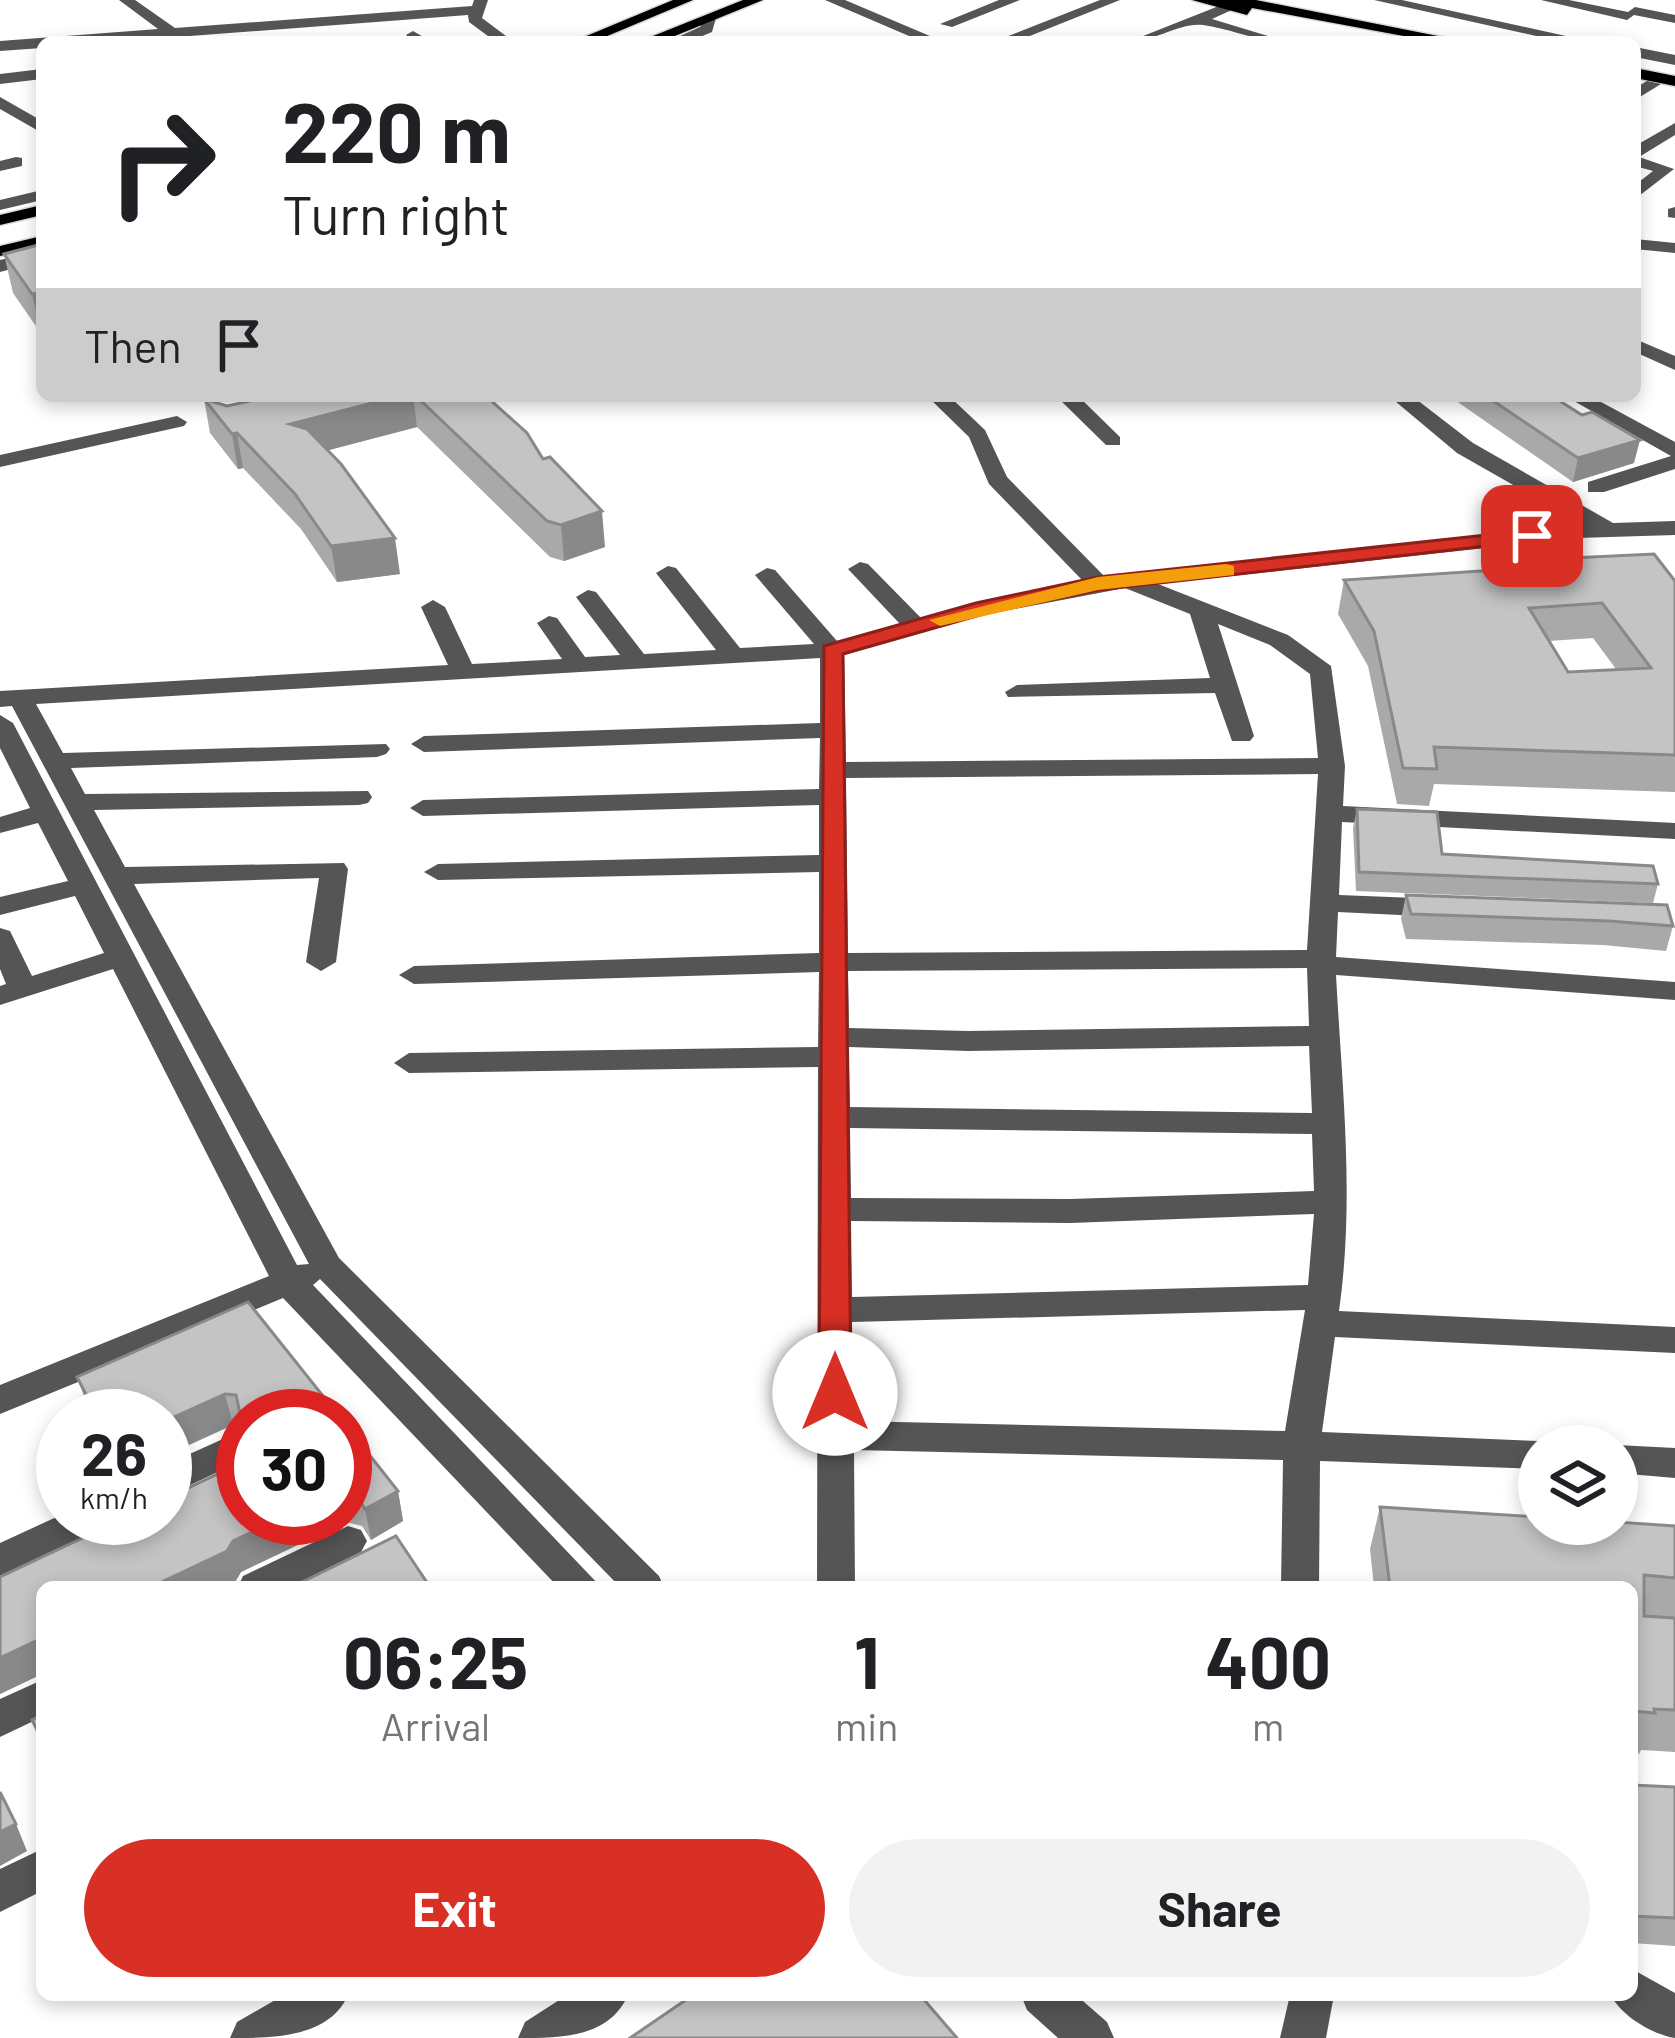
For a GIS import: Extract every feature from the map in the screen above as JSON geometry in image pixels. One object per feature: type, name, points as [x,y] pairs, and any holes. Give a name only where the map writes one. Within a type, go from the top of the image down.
[{"type":"main road","points":[[595,36],[686,0]]},
{"type":"main road","points":[[662,36],[756,0]]},
{"type":"main road","points":[[1199,0],[1425,36]]},
{"type":"main road","points":[[1235,3],[1390,36]]},
{"type":"main road","points":[[1641,79],[1675,84]]},
{"type":"main road","points":[[0,220],[36,211]]},
{"type":"main road","points":[[0,251],[36,242]]},
{"type":"street","points":[[126,0],[170,31]]},
{"type":"street","points":[[832,0],[918,36]]},
{"type":"street","points":[[947,23],[1013,0]]},
{"type":"street","points":[[1017,36],[1113,0]]},
{"type":"street","points":[[1381,0],[1560,36]]},
{"type":"street","points":[[1548,0],[1675,19]]},
{"type":"street","points":[[1596,36],[1653,0]]},
{"type":"street","points":[[1151,36],[1235,3]]},
{"type":"street","points":[[1372,27],[1414,3]]},
{"type":"street","points":[[116,36],[296,16],[478,5],[474,19],[498,36]]},
{"type":"street","points":[[690,36],[707,29],[709,18]]},
{"type":"street","points":[[1197,19],[1258,36]]},
{"type":"street","points":[[1158,33],[1169,36]]},
{"type":"street","points":[[0,46],[36,43]]},
{"type":"street","points":[[1641,53],[1675,60]]},
{"type":"street","points":[[0,80],[36,75]]},
{"type":"street","points":[[0,102],[35,121]]},
{"type":"street","points":[[0,118],[35,121]]},
{"type":"street","points":[[1641,153],[1675,128]]},
{"type":"street","points":[[1641,160],[1666,170],[1641,189]]},
{"type":"street","points":[[0,205],[36,196]]},
{"type":"street","points":[[1641,245],[1675,248]]},
{"type":"street","points":[[0,266],[36,257]]},
{"type":"street","points":[[1641,348],[1675,364]]},
{"type":"street","points":[[943,402],[978,434],[997,479],[1112,582],[1280,640],[1322,671],[1332,766],[1321,962],[1331,1202],[1322,1310],[1302,1442],[1300,1581]]},
{"type":"street","points":[[1072,402],[1113,441]]},
{"type":"street","points":[[1408,402],[1465,448],[1607,529]]},
{"type":"street","points":[[1585,402],[1675,451]]},
{"type":"street","points":[[0,461],[177,422]]},
{"type":"street","points":[[1596,487],[1675,462]]},
{"type":"street","points":[[4,713],[466,674],[832,650],[1112,582],[1607,529],[1675,528]]},
{"type":"street","points":[[860,569],[916,626]]},
{"type":"street","points":[[668,573],[734,657]]},
{"type":"street","points":[[767,575],[832,650],[836,1581]]},
{"type":"street","points":[[588,597],[638,663]]},
{"type":"street","points":[[433,607],[466,674]]},
{"type":"street","points":[[1201,610],[1241,736]]},
{"type":"street","points":[[549,623],[580,667]]},
{"type":"street","points":[[1016,692],[1225,685]]},
{"type":"street","points":[[4,713],[56,761],[327,1266],[639,1581]]},
{"type":"street","points":[[4,713],[45,812],[289,1281],[576,1581]]},
{"type":"street","points":[[424,744],[832,730]]},
{"type":"street","points":[[56,761],[377,749]]},
{"type":"street","points":[[423,808],[832,783],[1332,766]]},
{"type":"street","points":[[79,802],[359,797]]},
{"type":"street","points":[[0,825],[45,812]]},
{"type":"street","points":[[1328,813],[1675,831]]},
{"type":"street","points":[[438,872],[832,863]]},
{"type":"street","points":[[118,876],[334,869],[321,962]]},
{"type":"street","points":[[0,906],[84,886]]},
{"type":"street","points":[[1325,903],[1465,909]]},
{"type":"street","points":[[0,937],[12,992],[121,957]]},
{"type":"street","points":[[414,975],[833,962],[1321,962],[1675,991]]},
{"type":"street","points":[[409,1063],[968,1041],[1324,1036]]},
{"type":"street","points":[[834,1117],[1331,1124]]},
{"type":"street","points":[[834,1209],[1070,1211],[1331,1202]]},
{"type":"street","points":[[0,1400],[327,1266]]},
{"type":"street","points":[[834,1310],[1322,1310],[1675,1340]]},
{"type":"street","points":[[835,1435],[1020,1442],[1302,1442],[1518,1454]]},
{"type":"street","points":[[1638,1460],[1675,1462]]},
{"type":"street","points":[[0,1562],[36,1544]]},
{"type":"street","points":[[269,1581],[340,1545]]},
{"type":"street","points":[[0,1719],[36,1700]]},
{"type":"street","points":[[0,1892],[36,1872]]},
{"type":"street","points":[[1638,1995],[1675,2019]]},
{"type":"street","points":[[254,2038],[316,2001]]},
{"type":"street","points":[[541,2038],[596,2001]]},
{"type":"street","points":[[1050,2001],[1091,2038]]},
{"type":"street","points":[[1303,2038],[1311,2001]]},
{"type":"building","points":[[36,246],[36,294],[32,294],[4,254]]},
{"type":"building","points":[[206,402],[227,406],[376,402],[290,424],[307,429],[341,464],[395,538],[331,546],[295,494],[237,433],[232,434]]},
{"type":"building","points":[[422,402],[493,402],[527,433],[543,459],[550,457],[602,511],[561,525],[547,521]]},
{"type":"building","points":[[1495,402],[1561,402],[1582,415],[1592,412],[1640,440],[1578,458]]},
{"type":"building","points":[[1654,554],[1675,581],[1675,755],[1434,747],[1437,769],[1403,768],[1374,631],[1344,580],[1496,570],[1490,562]],"holes":[[[1602,603],[1651,668],[1568,672],[1529,608]]]},
{"type":"building","points":[[1357,809],[1437,812],[1442,854],[1653,866],[1658,884],[1359,872]]},
{"type":"building","points":[[1406,895],[1667,905],[1673,926],[1411,914]]},
{"type":"building","points":[[248,1302],[317,1389],[216,1389],[216,1398],[192,1409],[192,1389],[83,1389],[77,1377]]},
{"type":"building","points":[[372,1458],[398,1491],[372,1505]]},
{"type":"building","points":[[216,1475],[216,1545],[231,1545],[227,1551],[164,1581],[36,1581],[36,1641],[0,1658],[0,1577],[68,1545],[192,1545],[192,1486]]},
{"type":"building","points":[[1380,1507],[1518,1516],[1518,1545],[1638,1545],[1638,1523],[1675,1526],[1675,1578],[1644,1575],[1644,1616],[1675,1618],[1675,1710],[1638,1712],[1638,1581],[1389,1581]]},
{"type":"building","points":[[396,1536],[426,1581],[304,1581]]},
{"type":"building","points":[[1638,1785],[1675,1787],[1675,1918],[1638,1916]]},
{"type":"building","points":[[0,1792],[16,1824],[0,1832]]},
{"type":"building","points":[[684,2001],[925,2001],[957,2038],[630,2038]]},
{"type":"slow traffic","points":[[940,620],[1098,584],[1226,570]]},
{"type":"route","points":[[835,1393],[832,650],[984,608],[1098,584],[1532,536]]}]
